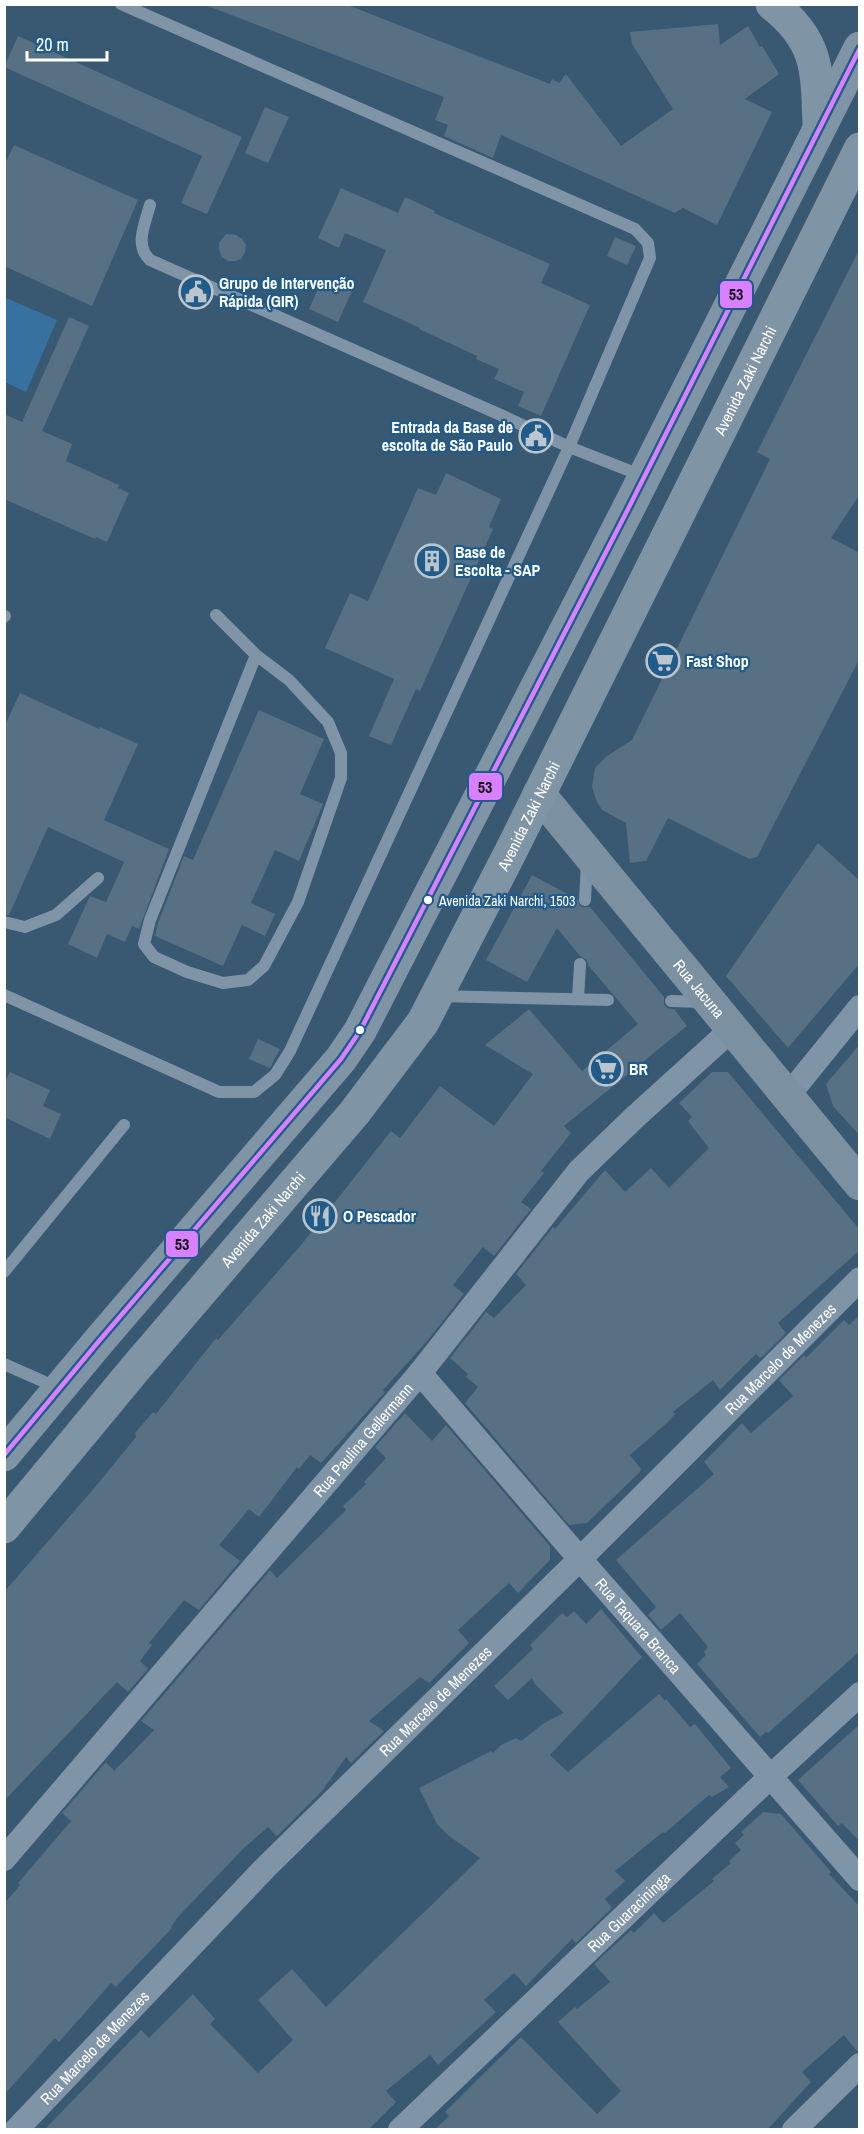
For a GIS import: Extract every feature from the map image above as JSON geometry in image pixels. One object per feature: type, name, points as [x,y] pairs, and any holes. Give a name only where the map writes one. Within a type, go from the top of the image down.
[{"type":"main road","points":[[772,4],[806,38],[817,71],[819,130]]},
{"type":"main road","points":[[4,1455],[341,1059],[360,1031],[860,48]]},
{"type":"main road","name":"Avenida Zaki Narchi","points":[[4,1527],[134,1370],[355,1112],[423,1023],[851,188],[860,150]]},
{"type":"main road","points":[[519,720],[517,748],[519,761],[522,770],[539,794]]},
{"type":"main road","name":"Rua Jacuna","points":[[539,794],[786,1097],[860,1184]]},
{"type":"street","points":[[786,1097],[860,1007]]},
{"type":"street","name":"Rua Paulina Gellermann","points":[[4,1859],[420,1373],[579,1171],[731,1030]]},
{"type":"street","name":"Rua Marcelo de Menezes","points":[[16,2130],[266,1868],[860,1279]]},
{"type":"street","name":"Rua Taquara Branca","points":[[420,1373],[860,1879]]},
{"type":"street","name":"Rua Guaracininga","points":[[400,2130],[860,1694]]},
{"type":"street","points":[[794,2130],[860,2065]]},
{"type":"lane","points":[[4,995],[219,1092],[254,1092],[275,1075],[290,1051],[569,447],[650,258],[648,243],[635,230],[121,4]]},
{"type":"lane","points":[[150,205],[140,245],[143,254],[150,260],[569,447],[644,476]]},
{"type":"lane","points":[[216,615],[256,655],[289,680],[328,722],[341,753],[341,778],[298,902],[264,966],[248,980],[223,983],[186,972],[154,957],[144,944],[150,920],[256,655]]},
{"type":"lane","points":[[585,900],[588,854]]},
{"type":"lane","points":[[4,922],[25,927],[56,915],[98,878]]},
{"type":"lane","points":[[578,999],[580,964]]},
{"type":"lane","points":[[437,996],[608,1000]]},
{"type":"lane","points":[[671,1001],[709,1002]]},
{"type":"lane","points":[[4,1272],[124,1125]]},
{"type":"lane","points":[[4,1364],[59,1388]]},
{"type":"shaded area","points":[[4,297],[57,320],[26,392],[5,382]]},
{"type":"building","points":[[209,4],[345,4],[550,84],[552,79],[559,83],[566,74],[621,146],[673,109],[632,44],[630,32],[718,24],[720,45],[748,26],[779,74],[745,99],[772,112],[717,225],[683,208],[675,213],[501,135],[493,158],[444,136],[448,125],[435,120],[444,97],[208,6]]},
{"type":"building","points":[[18,36],[242,137],[207,214],[181,203],[202,156],[4,67]]},
{"type":"building","points":[[265,107],[289,117],[268,163],[245,153]]},
{"type":"building","points":[[14,145],[138,200],[92,306],[4,266],[4,166]]},
{"type":"building","points":[[341,188],[398,213],[405,197],[435,211],[434,213],[550,264],[541,283],[590,305],[541,416],[518,406],[524,392],[494,379],[499,369],[476,359],[477,356],[363,302],[386,250],[345,233],[339,248],[318,238]]},
{"type":"building","points":[[226,234],[236,235],[246,245],[241,259],[228,261],[222,257],[219,243]]},
{"type":"building","points":[[615,237],[636,246],[627,265],[607,256]]},
{"type":"building","points":[[860,248],[860,494],[831,538],[860,553],[860,658],[757,857],[749,859],[668,818],[646,861],[630,863],[626,823],[602,810],[596,800],[592,787],[595,768],[607,756],[632,740],[770,459],[757,452]]},
{"type":"building","points":[[323,278],[352,291],[338,322],[309,309]]},
{"type":"building","points":[[69,317],[89,326],[42,431],[72,444],[66,461],[119,485],[118,488],[129,493],[107,542],[96,537],[95,539],[4,499],[4,414],[22,422]]},
{"type":"building","points":[[525,435],[543,444],[540,453],[521,444]]},
{"type":"building","name":"Base de Escolta - SAP","points":[[446,473],[501,499],[489,527],[493,529],[420,691],[416,689],[391,745],[369,736],[394,679],[325,648],[350,593],[368,601],[418,488],[436,495]]},
{"type":"building","points":[[20,693],[138,744],[104,820],[169,849],[139,929],[132,926],[125,942],[107,934],[97,958],[68,944],[90,896],[106,902],[124,862],[48,827],[9,915],[4,914],[4,727]]},
{"type":"building","points":[[259,710],[324,739],[300,794],[323,804],[299,861],[275,850],[251,903],[275,914],[265,936],[242,925],[223,966],[155,936],[184,856],[193,860]]},
{"type":"building","points":[[818,843],[860,881],[860,963],[788,1048],[726,976]]},
{"type":"building","points":[[532,875],[577,899],[581,907],[590,907],[664,997],[664,1005],[674,1009],[687,1026],[564,1126],[571,1133],[541,1171],[544,1173],[521,1202],[531,1209],[494,1256],[483,1247],[453,1285],[464,1294],[428,1340],[383,1390],[385,1392],[321,1463],[310,1455],[299,1469],[297,1467],[259,1517],[249,1509],[219,1545],[240,1561],[199,1610],[184,1600],[149,1643],[152,1645],[140,1661],[148,1669],[128,1692],[117,1682],[4,1801],[4,1592],[96,1486],[136,1437],[135,1433],[153,1412],[156,1414],[216,1338],[218,1340],[301,1245],[391,1131],[400,1138],[440,1086],[494,1126],[533,1074],[485,1045],[529,1009],[582,1071],[638,1024],[588,965],[587,960],[580,956],[557,928],[527,982],[486,960]]},
{"type":"building","points":[[258,1039],[280,1049],[270,1068],[249,1059]]},
{"type":"building","points":[[860,1044],[860,1136],[833,1106],[826,1084]]},
{"type":"building","points":[[10,1072],[50,1090],[43,1106],[61,1114],[50,1139],[4,1117],[4,1083]]},
{"type":"building","points":[[712,1072],[728,1072],[860,1230],[860,1250],[778,1323],[786,1333],[764,1355],[760,1358],[756,1354],[720,1390],[713,1380],[673,1412],[675,1414],[667,1423],[630,1455],[641,1469],[640,1472],[587,1523],[569,1525],[465,1403],[478,1387],[466,1377],[468,1374],[450,1358],[486,1312],[494,1318],[526,1285],[516,1274],[553,1227],[555,1229],[605,1170],[625,1192],[651,1168],[669,1188],[709,1148],[688,1121],[692,1117],[679,1103]]},
{"type":"building","points":[[860,1315],[860,1651],[768,1733],[760,1737],[697,1664],[706,1655],[704,1652],[708,1647],[680,1613],[661,1630],[648,1615],[656,1607],[616,1560],[714,1474],[704,1462],[742,1423],[751,1433],[793,1396],[779,1380],[804,1355],[806,1358],[844,1320],[849,1325]]},
{"type":"building","points":[[405,1413],[432,1441],[446,1425],[550,1546],[550,1560],[518,1593],[509,1583],[458,1630],[469,1643],[429,1683],[420,1677],[369,1721],[384,1731],[351,1763],[346,1757],[322,1791],[277,1836],[268,1827],[244,1848],[177,1918],[172,1928],[116,1987],[111,1983],[59,2042],[55,2038],[4,2095],[4,1904],[20,1885],[18,1883],[71,1821],[62,1813],[106,1762],[114,1771],[154,1730],[141,1721],[270,1570],[277,1578],[346,1510],[343,1506],[366,1484],[364,1482],[386,1458],[375,1447]]},
{"type":"building","points":[[601,1609],[642,1657],[550,1755],[568,1772],[659,1694],[690,1727],[695,1724],[731,1768],[720,1777],[729,1787],[712,1797],[709,1795],[665,1833],[663,1832],[615,1871],[625,1881],[605,1899],[612,1908],[576,1943],[572,1939],[526,1986],[514,1973],[484,2000],[496,2012],[438,2065],[430,2055],[386,2091],[396,2102],[368,2130],[44,2130],[141,2030],[149,2038],[193,1994],[215,2019],[210,2024],[258,2073],[293,2040],[258,2000],[292,1969],[326,2007],[480,1858],[449,1836],[437,1824],[419,1788],[491,1751],[493,1753],[501,1745],[516,1738],[521,1741],[544,1723],[564,1713],[535,1684],[532,1678],[508,1700],[494,1686],[533,1649],[530,1645],[562,1613],[567,1617],[574,1611],[586,1624]]},
{"type":"building","points":[[860,1724],[860,1842],[842,1823],[838,1826],[798,1780]]},
{"type":"building","points":[[763,1812],[781,1814],[831,1872],[829,1874],[860,1907],[860,2051],[857,2051],[844,2035],[802,2072],[811,2082],[767,2130],[434,2130],[449,2116],[445,2112],[521,2037],[597,2114],[621,2091],[558,2022],[610,1982],[594,1964],[631,1930],[634,1933],[654,1913],[663,1923],[714,1881],[712,1879],[731,1863],[729,1861],[741,1850],[735,1843],[744,1835],[741,1832]]},
{"type":"transit line","name":"53","points":[[4,1455],[341,1059],[360,1031],[626,513],[860,48]]},
{"type":"place","name":"Grupo de Intervenção Rápida (GIR)","points":[[196,292]]},
{"type":"place","name":"Entrada da Base de escolta de São Paulo","points":[[536,436]]},
{"type":"place","name":"Base de Escolta - SAP","points":[[432,561]]},
{"type":"place","name":"Fast Shop","points":[[663,661]]},
{"type":"place","name":"Avenida Zaki Narchi, 1503","points":[[428,900]]},
{"type":"place","name":"BR","points":[[606,1069]]},
{"type":"place","name":"O Pescador","points":[[320,1216]]}]
